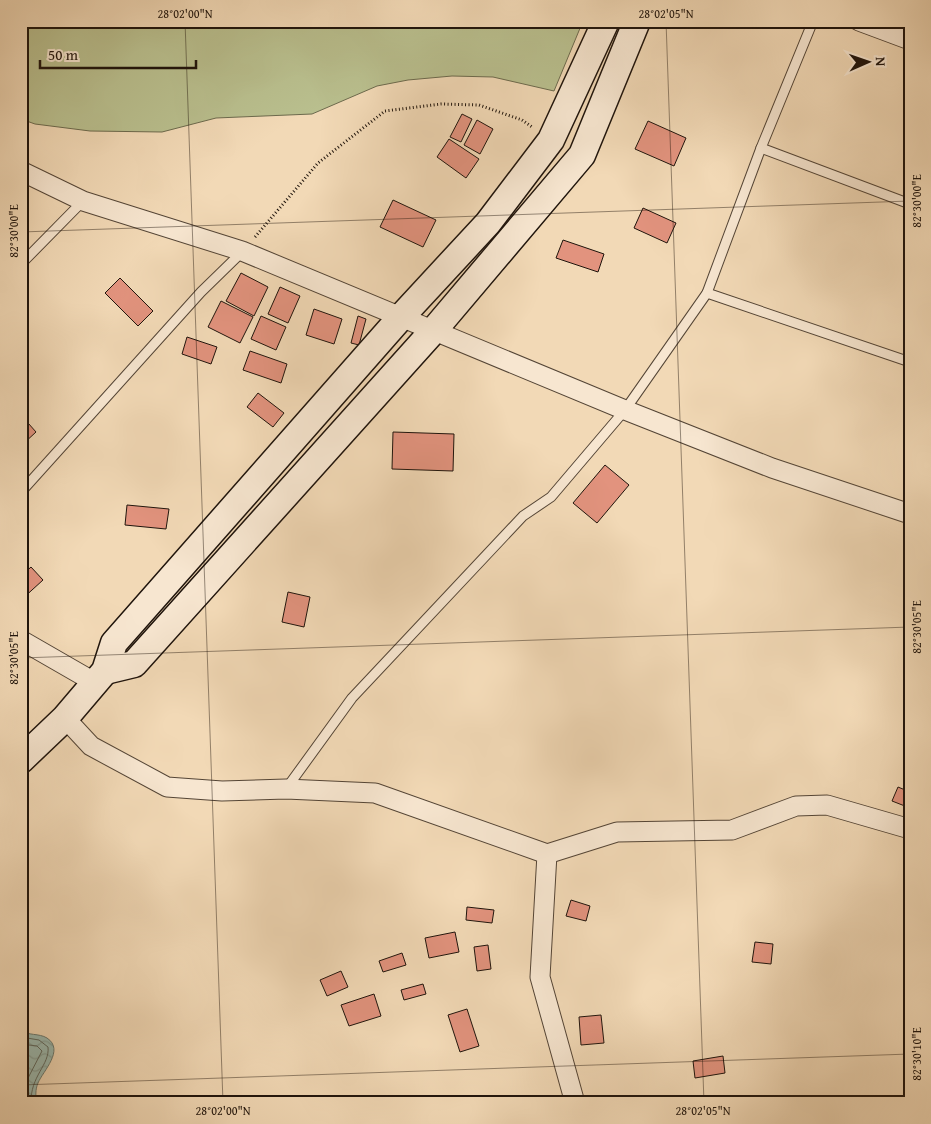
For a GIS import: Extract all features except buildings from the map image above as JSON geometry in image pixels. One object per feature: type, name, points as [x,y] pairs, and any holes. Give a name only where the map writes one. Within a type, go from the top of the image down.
[{"type":"main road","points":[[21,760],[65,718],[100,677],[114,643],[401,317],[488,223],[551,140],[606,21]]},
{"type":"main road","points":[[100,677],[134,664],[434,330],[582,156],[637,21]]},
{"type":"street","points":[[859,21],[910,40]]},
{"type":"street","points":[[21,171],[83,200],[242,252],[625,410],[772,468],[910,514]]},
{"type":"street","points":[[21,640],[100,677]]},
{"type":"street","points":[[65,718],[91,746],[167,787],[222,791],[286,790],[375,793],[548,854],[617,832],[732,830],[796,806],[828,805],[910,829]]},
{"type":"street","points":[[548,854],[540,976],[576,1103]]},
{"type":"lane","points":[[286,790],[352,698],[522,516],[550,497],[625,410],[708,293],[761,148],[813,21]]},
{"type":"lane","points":[[761,148],[910,204]]},
{"type":"lane","points":[[21,264],[83,200]]},
{"type":"lane","points":[[21,492],[201,292],[242,252]]},
{"type":"lane","points":[[708,293],[910,362]]},
{"type":"path","points":[[242,252],[318,163],[385,111],[441,104],[479,105],[522,120],[551,140]]},
{"type":"green space","points":[[21,21],[583,21],[554,91],[493,77],[452,76],[408,80],[377,86],[312,114],[216,118],[162,132],[90,131],[35,124],[21,119]]},
{"type":"water","points":[[21,1030],[47,1038],[54,1048],[51,1060],[37,1086],[36,1103],[21,1103]]}]
